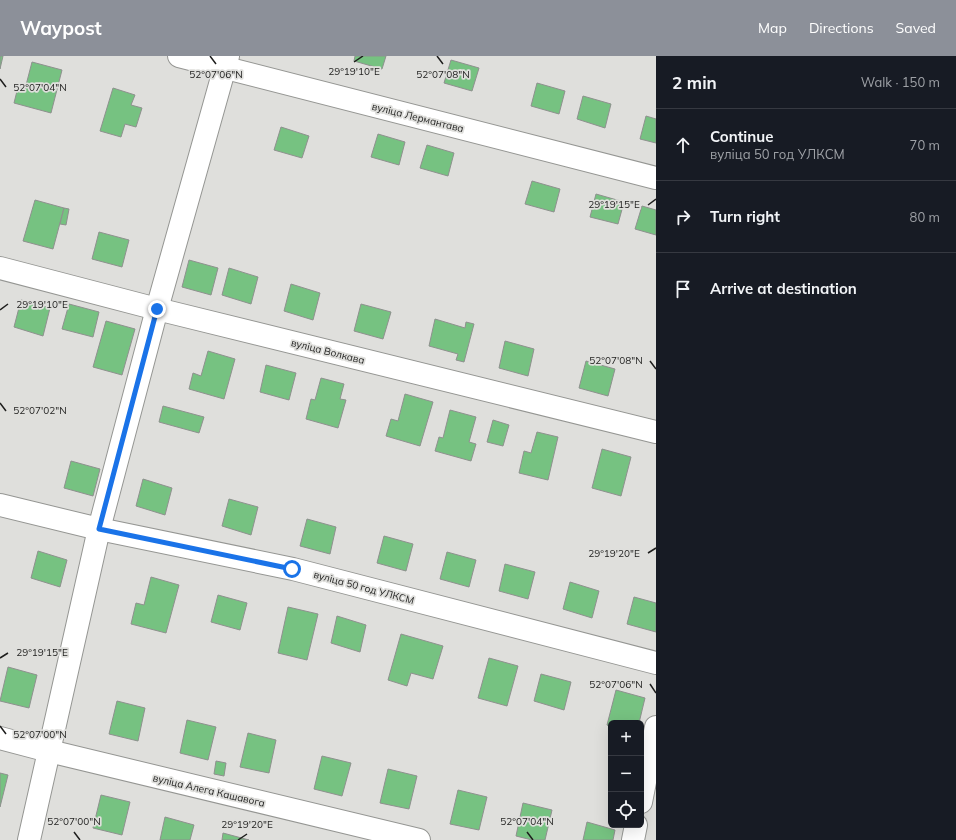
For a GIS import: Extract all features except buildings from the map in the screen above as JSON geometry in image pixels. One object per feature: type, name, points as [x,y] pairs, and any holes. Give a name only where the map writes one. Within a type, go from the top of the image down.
[{"type":"street","name":"вуліца Лермантава","points":[[179,56],[227,62],[656,178]]},
{"type":"street","points":[[29,840],[99,529],[157,309],[227,62]]},
{"type":"street","name":"вуліца Волкава","points":[[0,268],[157,309],[656,432]]},
{"type":"street","name":"вуліца 50 год УЛКСМ","points":[[0,506],[99,529],[292,569],[656,663]]},
{"type":"street","points":[[643,792],[656,727]]},
{"type":"street","name":"вуліца Алега Кашавога","points":[[0,738],[419,840]]},
{"type":"street","points":[[633,840],[635,828]]},
{"type":"route","points":[[157,309],[99,529],[292,569]]}]
